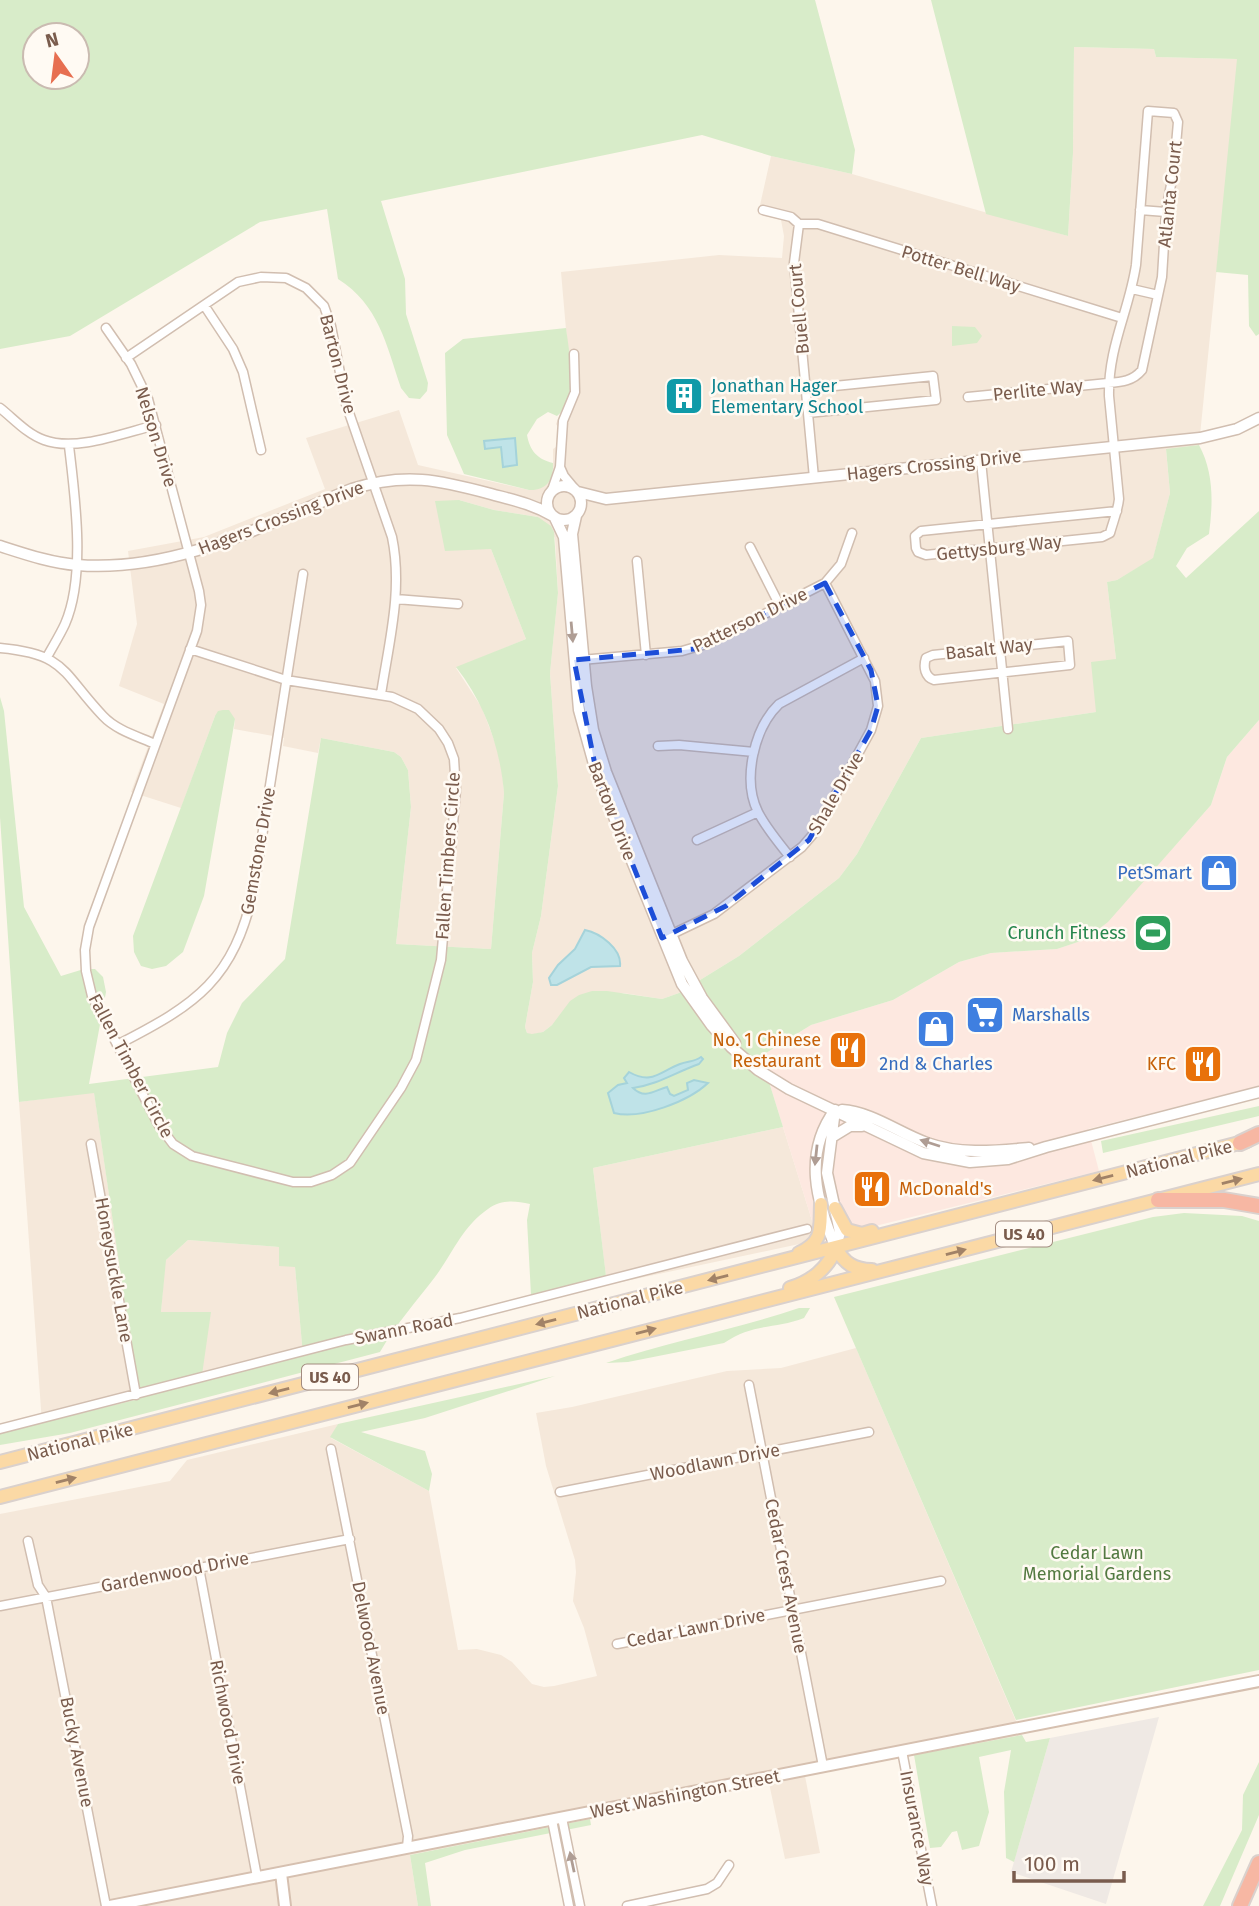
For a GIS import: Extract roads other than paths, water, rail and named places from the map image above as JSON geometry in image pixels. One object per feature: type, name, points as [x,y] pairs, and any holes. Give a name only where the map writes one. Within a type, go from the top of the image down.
[{"type":"highway","points":[[1240,1143],[1259,1136]]},
{"type":"highway","points":[[1158,1199],[1224,1200],[1259,1206]]},
{"type":"highway","points":[[1240,1906],[1259,1863]]},
{"type":"main road","name":"National Pike","points":[[0,1462],[1240,1143]]},
{"type":"main road","name":"National Pike","points":[[0,1497],[1259,1174]]},
{"type":"main road","points":[[835,1208],[847,1230],[862,1234],[1048,1188],[1059,1190]]},
{"type":"main road","points":[[776,1263],[814,1244],[820,1231],[821,1204]]},
{"type":"main road","points":[[701,1317],[707,1310],[800,1285],[827,1264],[836,1248],[848,1264],[857,1268],[890,1269]]},
{"type":"main road","name":"West Washington Street","points":[[108,1906],[1259,1681]]},
{"type":"main road","points":[[281,1872],[285,1906]]},
{"type":"street","name":"Atlanta Court","points":[[1108,383],[1132,379],[1142,370],[1162,276],[1166,212],[1174,167],[1178,122],[1177,117],[1170,112],[1148,111],[1132,289],[1110,359],[1108,383],[1114,446]]},
{"type":"street","name":"Potter Bell Way","points":[[762,210],[791,216],[799,224],[818,224],[1122,318]]},
{"type":"street","points":[[1140,210],[1166,212]]},
{"type":"street","name":"Buell Court","points":[[799,224],[794,263],[814,478]]},
{"type":"street","name":"Barton Drive","points":[[126,358],[238,282],[261,276],[286,278],[306,288],[324,306],[331,326],[346,404],[396,556],[396,599],[381,694]]},
{"type":"street","points":[[1132,289],[1158,295]]},
{"type":"street","points":[[204,305],[233,349],[243,372],[261,450]]},
{"type":"street","name":"Nelson Drive","points":[[106,328],[148,399],[189,554]]},
{"type":"street","points":[[561,467],[564,476],[576,490],[582,506],[577,515],[568,520],[554,517],[547,508],[561,467],[563,421],[575,393],[574,354]]},
{"type":"street","points":[[806,389],[933,376],[936,400],[808,413]]},
{"type":"street","name":"Perlite Way","points":[[968,397],[1108,383]]},
{"type":"street","points":[[0,408],[23,429],[42,440],[69,446],[156,425]]},
{"type":"street","name":"Hagers Crossing Drive","points":[[577,515],[594,503],[606,499],[1200,438],[1237,429],[1259,418]]},
{"type":"street","points":[[47,657],[66,623],[76,565],[78,528],[69,446]]},
{"type":"street","points":[[1114,446],[1119,499],[1117,511]]},
{"type":"street","points":[[981,461],[1008,729]]},
{"type":"street","name":"Hagers Crossing Drive","points":[[0,546],[34,557],[76,565],[133,564],[189,554],[373,482],[409,478],[430,479],[521,501],[554,517]]},
{"type":"street","points":[[551,492],[564,485],[576,490]]},
{"type":"street","name":"Hagers Crossing Drive","points":[[576,490],[606,499]]},
{"type":"street","name":"Hagers Crossing Drive","points":[[521,501],[540,498],[551,492]]},
{"type":"street","name":"Gettysburg Way","points":[[1117,511],[1107,535],[926,555],[918,552],[914,540],[921,531],[987,524],[1117,511]]},
{"type":"street","name":"Bartow Drive","points":[[577,515],[572,525],[572,534],[579,660]]},
{"type":"street","name":"Bartow Drive","points":[[554,517],[564,537],[579,660],[599,751],[667,937],[690,979],[735,1043],[758,1070],[789,1089],[835,1110]]},
{"type":"street","name":"Patterson Drive","points":[[579,660],[694,649],[825,583],[841,564],[852,533]]},
{"type":"street","points":[[750,547],[780,606]]},
{"type":"street","points":[[0,648],[47,657],[67,671],[112,724],[155,744],[197,631],[201,605],[189,554]]},
{"type":"street","points":[[638,561],[646,655]]},
{"type":"street","name":"Gemstone Drive","points":[[117,1045],[160,1023],[209,987],[228,961],[241,934],[254,888],[303,574]]},
{"type":"street","name":"Shale Drive","points":[[667,937],[714,914],[790,857],[815,832],[876,719],[878,693],[864,658],[825,583]]},
{"type":"street","points":[[396,599],[458,604]]},
{"type":"street","name":"Basalt Way","points":[[1068,641],[1070,665],[1003,673],[934,680],[929,679],[925,672],[925,662],[929,656],[1068,641]]},
{"type":"street","name":"Fallen Timbers Circle","points":[[190,649],[286,680],[381,694],[404,701],[429,717],[439,729],[453,759],[456,790],[440,960]]},
{"type":"street","points":[[790,857],[758,812],[751,789],[754,752],[763,724],[779,704],[864,658]]},
{"type":"street","name":"Fallen Timber Circle","points":[[155,744],[89,927],[85,950],[86,971],[92,996],[158,1124],[173,1144],[192,1156],[293,1182],[312,1182],[332,1175],[351,1163],[416,1060],[440,960]]},
{"type":"street","points":[[659,746],[679,745],[754,752]]},
{"type":"street","points":[[697,840],[758,812]]},
{"type":"street","points":[[835,1110],[867,1128],[923,1153],[970,1162],[1008,1159],[1259,1093]]},
{"type":"street","points":[[835,1110],[827,1173],[839,1232],[836,1248]]},
{"type":"street","points":[[835,1110],[857,1112],[930,1144],[950,1149],[990,1152],[1046,1147]]},
{"type":"street","points":[[835,1110],[821,1132],[814,1158],[821,1204],[836,1248]]},
{"type":"street","points":[[832,1137],[850,1126],[867,1128]]},
{"type":"street","name":"Honeysuckle Lane","points":[[92,1144],[136,1395]]},
{"type":"street","name":"Swann Road","points":[[0,1429],[346,1340],[460,1318],[807,1228]]},
{"type":"street","name":"Cedar Crest Avenue","points":[[749,1385],[823,1766]]},
{"type":"street","name":"Woodlawn Drive","points":[[560,1492],[869,1432]]},
{"type":"street","name":"Delwood Avenue","points":[[331,1448],[408,1836],[408,1848]]},
{"type":"street","name":"Gardenwood Drive","points":[[0,1606],[350,1539]]},
{"type":"street","name":"Bucky Avenue","points":[[28,1541],[38,1585],[46,1597],[108,1906]]},
{"type":"street","name":"Richwood Drive","points":[[199,1568],[257,1877]]},
{"type":"street","name":"Cedar Lawn Drive","points":[[617,1644],[941,1581]]},
{"type":"street","name":"Insurance Way","points":[[902,1751],[932,1906]]},
{"type":"street","points":[[557,1819],[569,1906]]},
{"type":"street","points":[[557,1819],[580,1906]]},
{"type":"street","points":[[627,1906],[667,1902],[700,1892],[712,1886],[729,1865]]},
{"type":"water","points":[[515,438],[517,465],[503,467],[501,447],[485,449],[484,441]]},
{"type":"water","points":[[585,930],[597,934],[614,948],[620,966],[591,967],[557,985],[551,985],[549,978],[575,949]]},
{"type":"water","points":[[701,1057],[703,1059],[699,1064],[659,1081],[633,1088],[646,1094],[667,1087],[674,1096],[688,1090],[687,1083],[694,1080],[708,1083],[700,1090],[651,1111],[637,1114],[614,1113],[608,1093],[618,1085],[627,1083],[624,1078],[629,1072],[637,1076],[655,1076]]},
{"type":"place","name":"Jonathan Hager Elementary School","points":[[684,396]]},
{"type":"place","name":"PetSmart","points":[[1219,873]]},
{"type":"place","name":"Crunch Fitness","points":[[1153,933]]},
{"type":"place","name":"Marshalls","points":[[985,1015]]},
{"type":"place","name":"2nd & Charles","points":[[936,1029]]},
{"type":"place","name":"No. 1 Chinese Restaurant","points":[[848,1050]]},
{"type":"place","name":"KFC","points":[[1203,1064]]},
{"type":"place","name":"McDonald's","points":[[872,1189]]},
{"type":"park label","name":"Cedar Lawn Memorial Gardens","points":[[1097,1563]]}]
